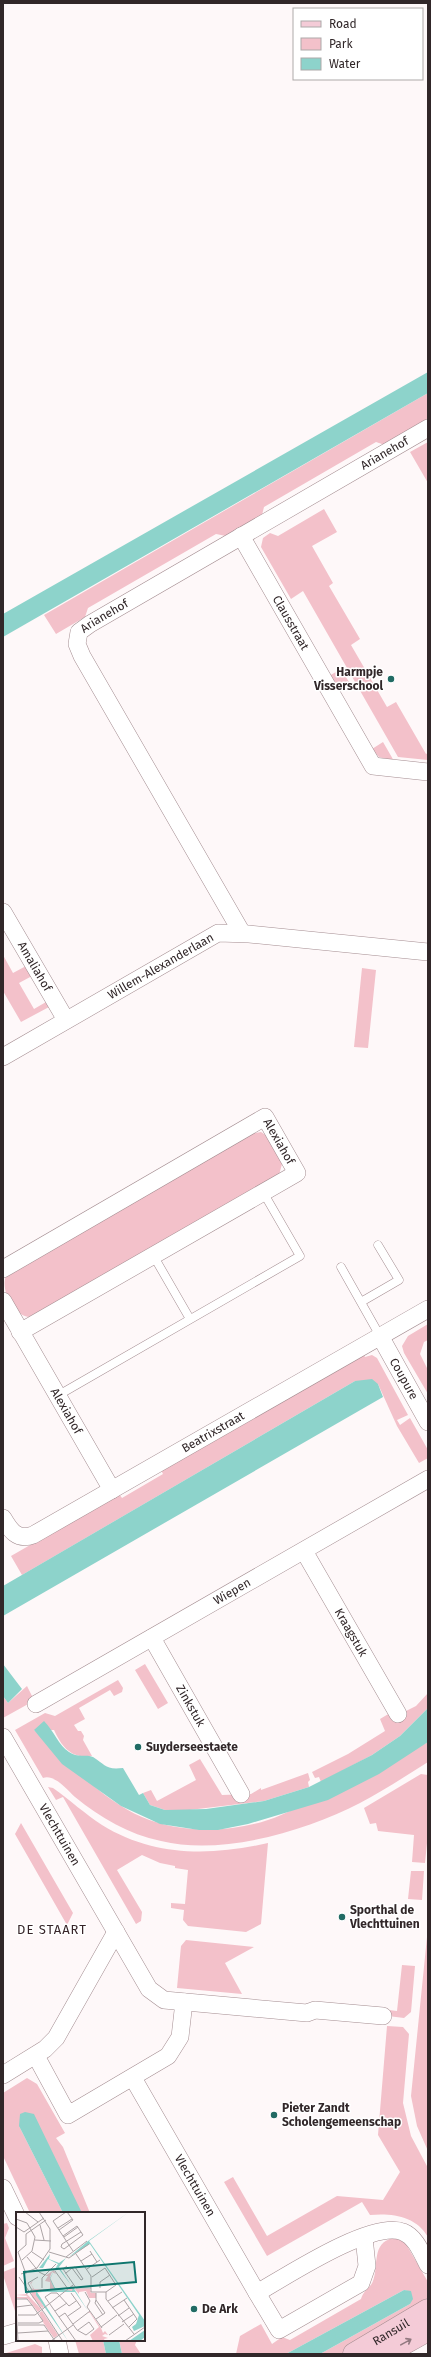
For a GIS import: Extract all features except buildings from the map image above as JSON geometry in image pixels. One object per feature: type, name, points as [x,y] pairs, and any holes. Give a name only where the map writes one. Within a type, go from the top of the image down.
[{"type":"street","name":"Arianehof","points":[[242,933],[77,644],[79,632],[90,624],[428,428]]},
{"type":"street","name":"Clausstraat","points":[[241,536],[373,766],[428,772]]},
{"type":"street","name":"Amaliahof","points":[[3,912],[66,1020]]},
{"type":"street","name":"Willem-Alexanderlaan","points":[[3,1057],[218,933],[242,933],[428,952]]},
{"type":"street","name":"Alexiahof","points":[[3,1269],[265,1118],[297,1173],[20,1332]]},
{"type":"street","name":"Alexiahof","points":[[3,1301],[112,1490]]},
{"type":"street","name":"Beatrixstraat","points":[[3,1518],[15,1534],[27,1537],[428,1309]]},
{"type":"street","name":"Coupure","points":[[380,1336],[428,1422]]},
{"type":"street","name":"Wiepen","points":[[36,1704],[428,1479]]},
{"type":"street","name":"Kraagstuk","points":[[304,1550],[398,1714]]},
{"type":"street","name":"Zinkstuk","points":[[152,1638],[241,1794]]},
{"type":"street","name":"Vlechttuinen","points":[[3,1737],[148,1989],[164,2000],[307,2013],[315,2010],[383,2016]]},
{"type":"street","points":[[3,2076],[36,2056],[52,2043],[62,2030],[116,1932]]},
{"type":"street","points":[[36,2056],[68,2114],[133,2078],[168,2056],[174,2048],[181,2030],[184,2002]]},
{"type":"street","name":"Vlechttuinen","points":[[133,2078],[279,2330],[361,2283],[364,2279],[367,2266],[364,2237]]},
{"type":"street","points":[[3,2188],[16,2215]]},
{"type":"street","points":[[257,2293],[334,2249],[383,2230],[403,2232],[414,2241],[428,2265]]},
{"type":"street","name":"Ransuil","points":[[354,2354],[428,2310]]},
{"type":"street","name":"Ransuil","points":[[385,2354],[428,2330]]},
{"type":"street","points":[[3,2336],[16,2332]]},
{"type":"street","points":[[58,2341],[60,2354]]},
{"type":"lane","points":[[57,1396],[300,1256],[263,1192]]},
{"type":"lane","points":[[361,1302],[399,1280],[378,1245]]},
{"type":"lane","points":[[154,1255],[190,1319]]},
{"type":"lane","points":[[341,1267],[380,1336]]},
{"type":"green space","points":[[428,393],[428,420],[385,445],[376,442],[264,507],[262,515],[226,536],[216,534],[88,608],[85,617],[56,634],[44,615]]},
{"type":"green space","points":[[428,442],[428,483],[410,452]]},
{"type":"green space","points":[[324,509],[337,532],[312,546],[333,583],[329,586],[360,639],[351,645],[387,707],[396,702],[426,754],[428,753],[428,760],[398,757],[303,591],[291,599],[261,547],[263,538],[270,533],[278,536]]},
{"type":"green space","points":[[341,669],[349,682],[337,689],[329,676]]},
{"type":"green space","points":[[383,742],[394,761],[379,757],[372,749]]},
{"type":"green space","points":[[3,955],[13,973],[26,966],[32,976],[19,983],[34,1009],[46,1002],[49,1007],[21,1022],[3,991]]},
{"type":"green space","points":[[362,968],[376,970],[368,1048],[354,1047]]},
{"type":"green space","points":[[261,1132],[267,1136],[282,1164],[279,1175],[29,1317],[23,1316],[14,1307],[5,1288],[6,1276],[250,1134]]},
{"type":"green space","points":[[428,1324],[428,1340],[424,1342],[420,1354],[428,1370],[428,1394],[404,1353],[402,1346],[408,1336]]},
{"type":"green space","points":[[363,1353],[365,1357],[372,1355],[377,1358],[408,1415],[397,1420],[400,1425],[410,1418],[428,1450],[428,1458],[419,1463],[397,1426],[378,1384],[355,1381],[22,1575],[11,1556],[119,1494],[122,1498],[163,1474],[161,1470]]},
{"type":"green space","points":[[145,1664],[168,1703],[158,1709],[135,1670]]},
{"type":"green space","points":[[118,1680],[123,1688],[122,1692],[114,1696],[110,1690],[79,1708],[85,1719],[74,1725],[84,1736],[83,1740],[92,1756],[78,1756],[73,1754],[60,1742],[54,1730],[34,1730],[85,1778],[112,1800],[142,1817],[158,1823],[175,1827],[212,1830],[248,1825],[265,1821],[297,1808],[428,1742],[428,1762],[360,1803],[314,1823],[289,1831],[237,1843],[211,1845],[185,1845],[149,1838],[126,1830],[105,1818],[85,1805],[56,1780],[47,1777],[43,1778],[15,1730],[45,1713],[55,1716]]},
{"type":"green space","points":[[27,1686],[33,1698],[30,1703],[3,1718],[3,1696],[8,1703]]},
{"type":"green space","points":[[428,1693],[428,1708],[400,1736],[372,1755],[321,1782],[319,1777],[315,1778],[312,1772],[348,1754],[385,1731],[380,1719],[390,1713],[394,1717],[416,1706]]},
{"type":"green space","points":[[200,1759],[222,1795],[251,1794],[261,1788],[261,1790],[308,1773],[310,1780],[308,1782],[309,1787],[264,1801],[181,1811],[165,1810],[150,1805],[143,1793],[151,1790],[157,1801],[196,1780],[189,1765]]},
{"type":"green space","points":[[421,1774],[428,1775],[428,1833],[425,1863],[412,1862],[414,1835],[378,1831],[376,1823],[370,1824],[364,1808]]},
{"type":"green space","points":[[48,1787],[53,1788],[102,1825],[142,1843],[183,1851],[204,1851],[225,1850],[268,1843],[261,1924],[246,1932],[188,1926],[183,1920],[184,1910],[171,1908],[171,1903],[185,1904],[188,1870],[175,1868],[175,1866],[160,1863],[142,1855],[117,1870],[142,1912],[141,1921],[136,1924],[63,1797],[56,1800]]},
{"type":"green space","points":[[21,1823],[73,1913],[67,1925],[15,1834]]},
{"type":"green space","points":[[411,1871],[424,1871],[422,1900],[408,1899]]},
{"type":"green space","points":[[428,1927],[428,2151],[417,2126],[411,2096]]},
{"type":"green space","points":[[186,1940],[254,1947],[225,1963],[242,1994],[177,1988],[181,1946]]},
{"type":"green space","points":[[402,1965],[415,1966],[411,2012],[404,2018],[388,2016],[389,2010],[397,2011]]},
{"type":"green space","points":[[387,2026],[403,2027],[409,2034],[403,2103],[411,2136],[428,2168],[428,2237],[417,2224],[403,2217],[370,2215],[362,2202],[267,2256],[224,2182],[233,2177],[267,2236],[337,2196],[383,2200],[400,2172],[378,2135]]},
{"type":"green space","points":[[27,2078],[37,2084],[65,2133],[56,2138],[63,2147],[90,2212],[81,2212],[19,2126],[62,2212],[30,2212],[3,2156],[3,2093]]},
{"type":"green space","points":[[7,2223],[9,2228],[5,2238],[14,2261],[3,2266],[3,2224]]},
{"type":"green space","points":[[393,2238],[399,2239],[406,2244],[428,2282],[428,2305],[345,2354],[320,2354],[410,2304],[411,2292],[404,2290],[286,2354],[236,2354],[240,2336],[261,2324],[272,2344],[282,2337],[290,2340],[361,2299],[373,2281],[377,2256],[381,2245]]},
{"type":"green space","points":[[16,2267],[16,2314],[3,2275],[3,2272]]},
{"type":"green space","points":[[75,2341],[103,2341],[106,2354],[79,2354]]},
{"type":"green space","points":[[119,2341],[137,2341],[135,2345],[141,2354],[122,2354]]},
{"type":"green space","points":[[35,2344],[42,2347],[42,2354],[3,2354]]},
{"type":"water","points":[[428,372],[428,393],[3,637],[3,614]]},
{"type":"water","points":[[372,1379],[378,1384],[383,1397],[3,1616],[3,1586],[355,1381]]},
{"type":"water","points":[[3,1664],[22,1689],[8,1703],[3,1696]]},
{"type":"water","points":[[428,1708],[428,1742],[379,1774],[328,1800],[248,1824],[218,1830],[199,1830],[160,1824],[121,1806],[62,1764],[34,1730],[44,1721],[62,1746],[72,1754],[93,1757],[109,1768],[123,1768],[139,1795],[143,1793],[150,1805],[165,1810],[206,1809],[264,1801],[309,1787],[372,1755],[400,1736]]},
{"type":"water","points":[[25,2112],[34,2114],[82,2212],[62,2212],[19,2126],[20,2114]]},
{"type":"water","points":[[404,2290],[411,2291],[413,2299],[410,2304],[320,2354],[286,2354]]},
{"type":"water","points":[[103,2341],[119,2341],[122,2354],[106,2354]]},
{"type":"place","name":"Harmpje Visserschool","points":[[391,679]]},
{"type":"place","name":"Suyderseestaete","points":[[138,1747]]},
{"type":"place","name":"Sporthal de Vlechttuinen","points":[[342,1917]]},
{"type":"place","name":"Pieter Zandt Scholengemeenschap","points":[[274,2115]]},
{"type":"place","name":"De Ark","points":[[194,2309]]},
{"type":"district","name":"DE STAART","points":[[52,1929]]}]
